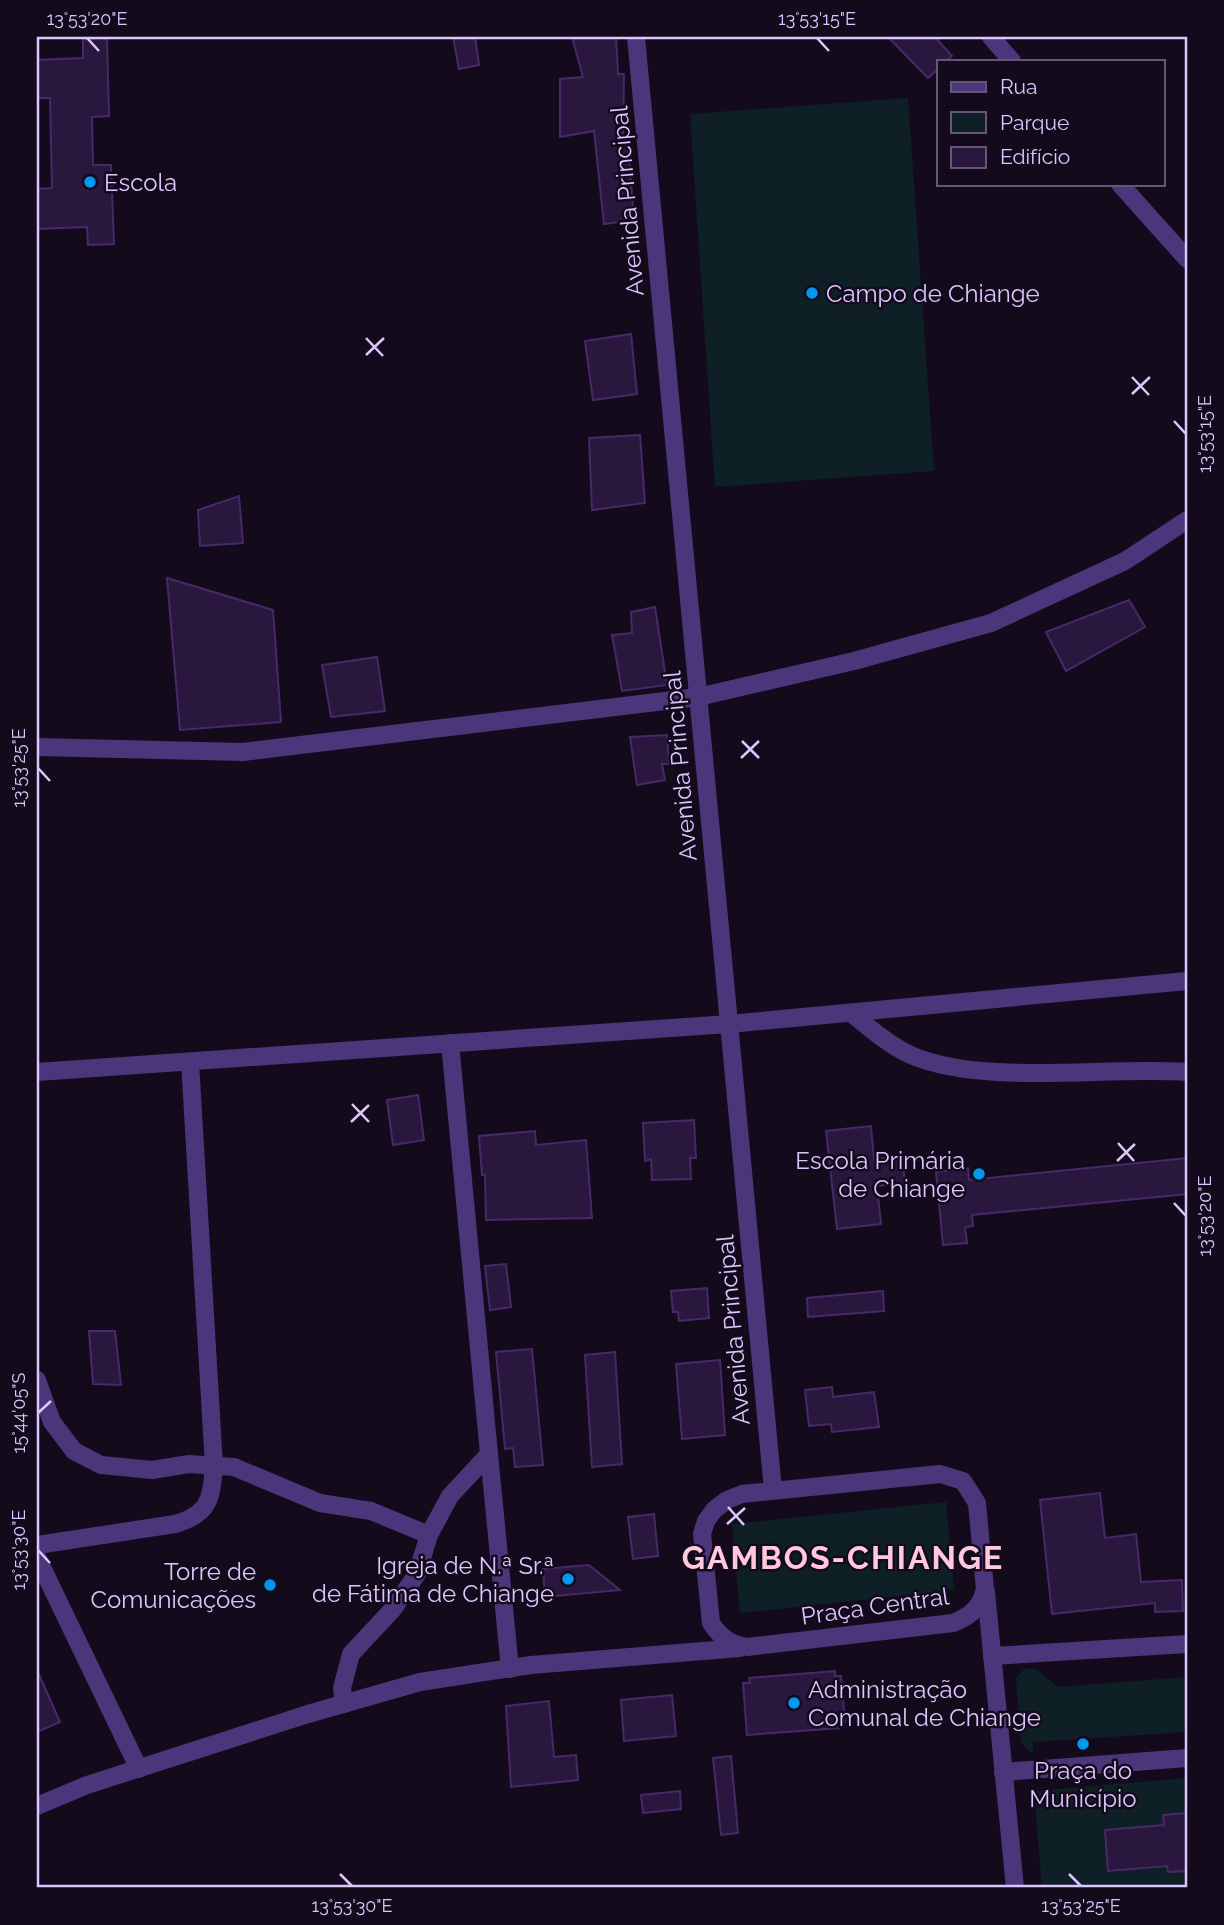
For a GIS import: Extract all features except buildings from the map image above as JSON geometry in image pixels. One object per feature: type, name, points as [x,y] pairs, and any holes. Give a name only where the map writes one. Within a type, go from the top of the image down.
[{"type":"street","name":"Avenida Principal","points":[[636,37],[773,1490]]},
{"type":"street","points":[[991,37],[1011,60]]},
{"type":"street","points":[[1123,186],[1187,260]]},
{"type":"street","points":[[37,747],[243,752],[698,697],[854,662],[991,623],[1125,561],[1187,520]]},
{"type":"street","points":[[37,1072],[729,1024],[1187,981]]},
{"type":"street","points":[[851,1013],[912,1055],[950,1068],[1187,1072]]},
{"type":"street","points":[[450,1044],[510,1669]]},
{"type":"street","points":[[37,1545],[175,1524],[195,1518],[208,1504],[214,1466],[190,1062]]},
{"type":"street","points":[[37,1380],[52,1422],[74,1451],[101,1465],[152,1470],[189,1464],[234,1467],[320,1503],[371,1511],[429,1535]]},
{"type":"street","points":[[344,1704],[342,1688],[351,1654],[393,1609],[417,1574],[429,1535],[450,1496],[489,1454]]},
{"type":"street","points":[[747,1647],[732,1644],[719,1635],[711,1623],[702,1534],[706,1521],[727,1500],[773,1490],[940,1474],[953,1475],[972,1491],[977,1503],[1015,1888]]},
{"type":"street","points":[[37,1557],[139,1769]]},
{"type":"street","name":"Praça Central","points":[[37,1806],[139,1769],[421,1682],[510,1669],[747,1647],[953,1623],[974,1611],[982,1601],[985,1589]]},
{"type":"street","points":[[992,1656],[1187,1644]]},
{"type":"street","points":[[1003,1772],[1187,1758]]},
{"type":"green space","name":"Campo de Chiange","points":[[908,98],[934,471],[715,487],[690,114]]},
{"type":"green space","points":[[946,1502],[954,1590],[740,1613],[732,1524]]},
{"type":"green space","points":[[1034,1668],[1058,1687],[1187,1677],[1187,1732],[1033,1742],[1033,1752],[1030,1752],[1021,1742],[1016,1679],[1024,1669]]},
{"type":"green space","points":[[1187,1778],[1187,1888],[1042,1888],[1034,1791]]},
{"type":"place","name":"Escola","points":[[90,182]]},
{"type":"place","name":"Campo de Chiange","points":[[812,293]]},
{"type":"place","name":"Escola Primária de Chiange","points":[[979,1174]]},
{"type":"place","name":"Igreja de N.ª Sr.ª de Fátima de Chiange","points":[[568,1579]]},
{"type":"place","name":"Torre de Comunicações","points":[[270,1585]]},
{"type":"place","name":"Administração Comunal de Chiange","points":[[794,1703]]},
{"type":"place","name":"Praça do Município","points":[[1083,1744]]},
{"type":"district","name":"GAMBOS-CHIANGE","points":[[843,1557]]}]
